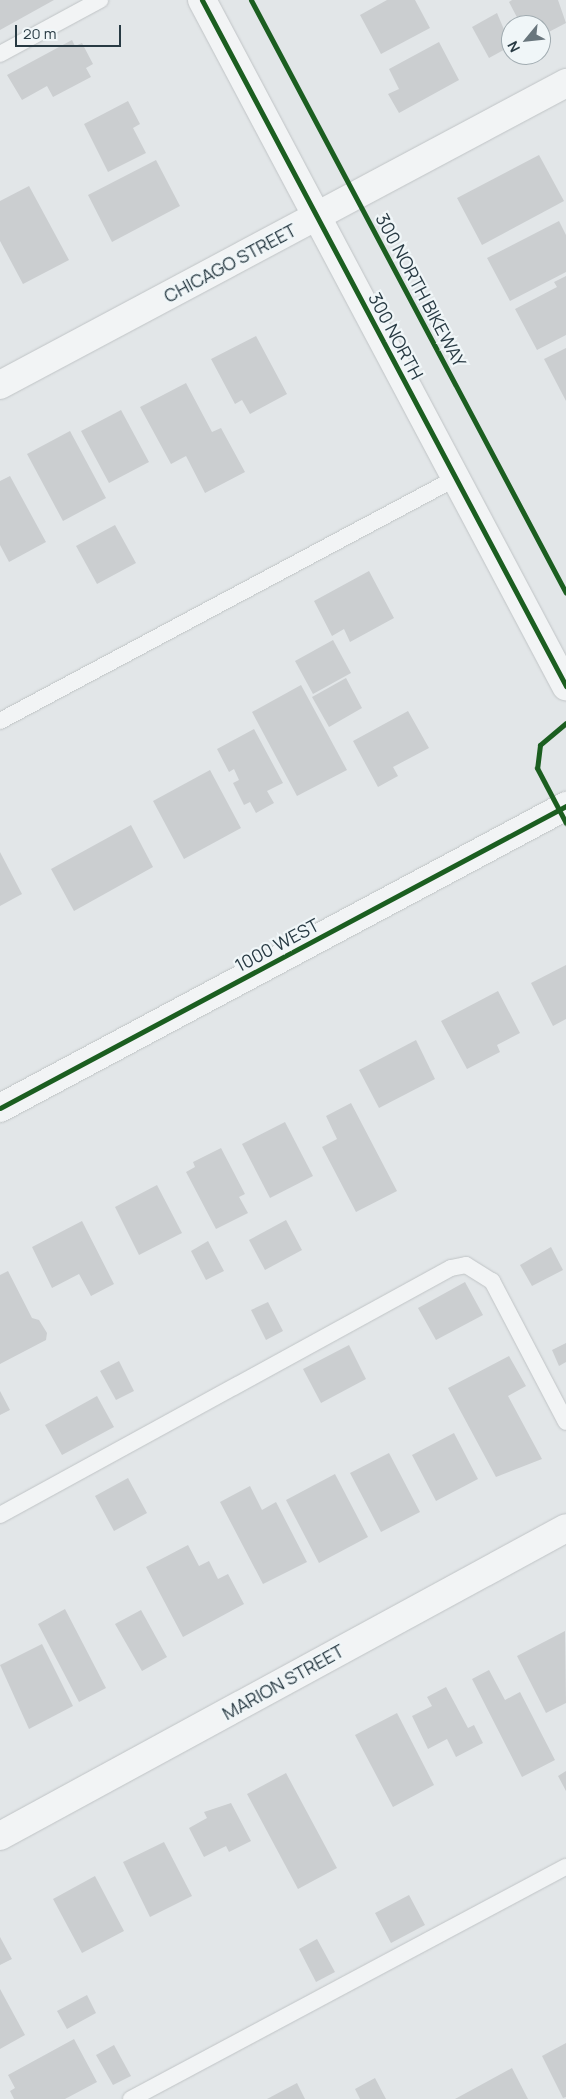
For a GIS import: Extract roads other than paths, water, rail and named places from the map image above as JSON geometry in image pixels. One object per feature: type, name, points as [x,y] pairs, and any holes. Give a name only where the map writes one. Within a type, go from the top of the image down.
[{"type":"street","name":"300 NORTH","points":[[202,0],[566,686]]},
{"type":"street","name":"CHICAGO STREET","points":[[0,385],[566,83]]},
{"type":"street","name":"1000 WEST","points":[[0,1108],[566,806]]},
{"type":"street","name":"MARION STREET","points":[[0,1836],[566,1528]]},
{"type":"lane","points":[[0,54],[100,0]]},
{"type":"lane","points":[[0,720],[456,478]]},
{"type":"lane","points":[[0,1515],[451,1268],[466,1264],[492,1281],[566,1422]]},
{"type":"lane","points":[[131,2099],[566,1867]]}]
